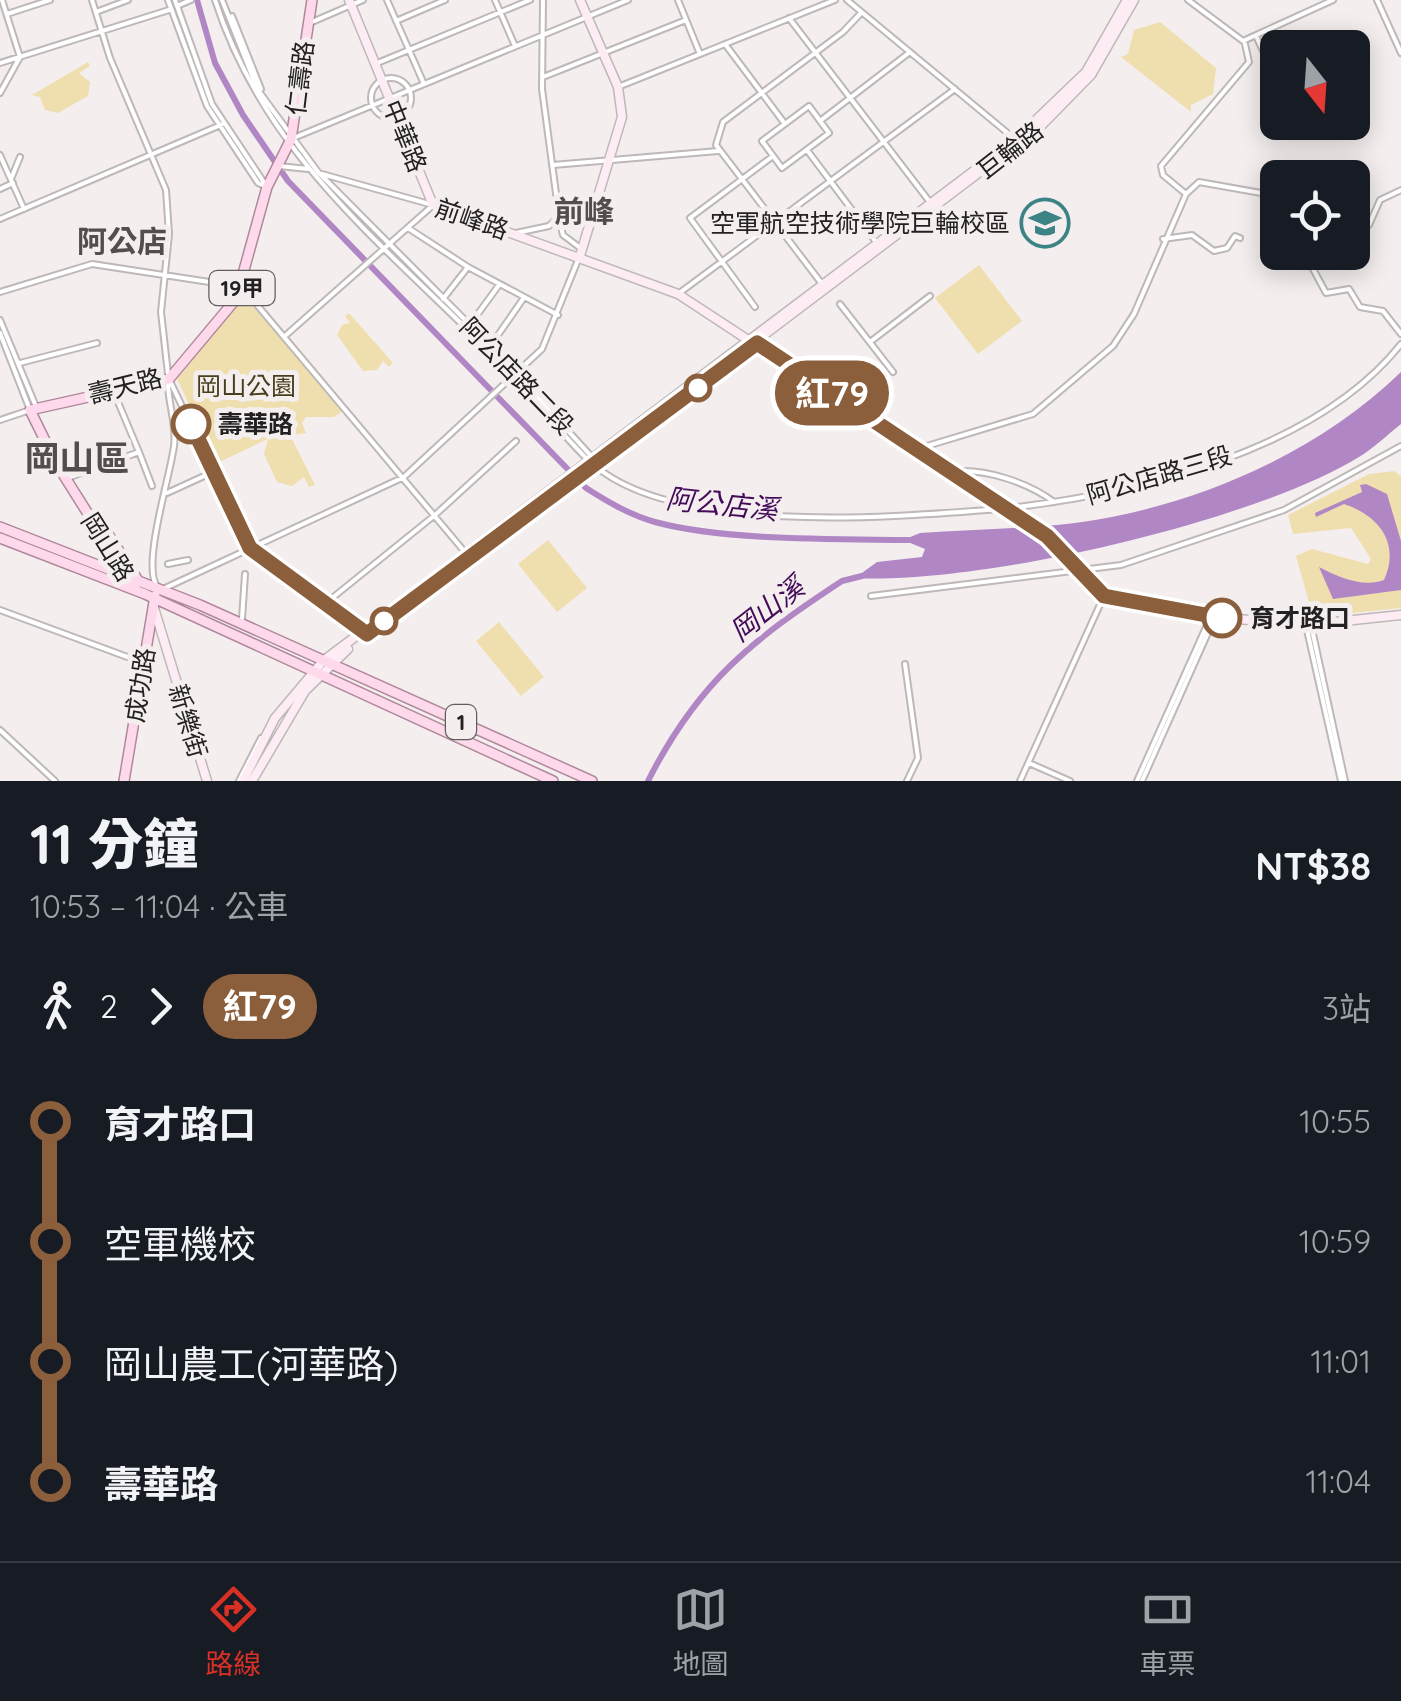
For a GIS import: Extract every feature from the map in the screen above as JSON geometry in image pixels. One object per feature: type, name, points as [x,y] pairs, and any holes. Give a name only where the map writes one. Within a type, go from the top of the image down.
[{"type":"main road","name":"仁壽路","points":[[288,147],[312,0]]},
{"type":"main road","name":"19甲","points":[[275,170],[288,147]]},
{"type":"main road","name":"壽天路","points":[[34,409],[169,379],[242,287],[267,187],[275,170]]},
{"type":"main road","name":"岡山路","points":[[34,409],[70,477],[145,591],[241,624],[592,781]]},
{"type":"main road","name":"岡山路","points":[[34,409],[56,463],[145,591],[547,780]]},
{"type":"main road","name":"1","points":[[0,527],[145,591]]},
{"type":"main road","name":"1","points":[[0,538],[145,591]]},
{"type":"main road","name":"成功路","points":[[124,781],[142,663],[145,591]]},
{"type":"street","points":[[0,92],[20,57],[2,0]]},
{"type":"street","points":[[7,14],[50,0]]},
{"type":"street","points":[[92,0],[169,206],[161,312],[176,434],[152,578],[145,591]]},
{"type":"street","points":[[96,12],[128,0]]},
{"type":"street","points":[[0,63],[102,33],[191,0]]},
{"type":"street","name":"阿公店路二段","points":[[219,0],[252,80],[288,147],[489,348],[590,463]]},
{"type":"street","points":[[307,24],[362,0]]},
{"type":"street","points":[[387,0],[424,84]]},
{"type":"street","points":[[396,21],[445,0]]},
{"type":"street","points":[[495,0],[516,46]]},
{"type":"street","points":[[375,64],[530,0]]},
{"type":"street","points":[[542,0],[546,34],[542,77],[559,216],[563,236],[581,252]]},
{"type":"street","points":[[145,591],[404,477],[542,349],[581,252],[622,117],[618,88],[580,0]]},
{"type":"street","points":[[288,147],[409,90],[628,0]]},
{"type":"street","points":[[678,0],[700,54]]},
{"type":"street","points":[[618,88],[835,0]]},
{"type":"street","points":[[847,0],[1017,142]]},
{"type":"street","name":"巨輪路","points":[[317,673],[365,632],[1017,142],[1086,72],[1130,0]]},
{"type":"street","points":[[1188,0],[1238,40],[1256,36],[1333,0]]},
{"type":"street","points":[[1377,0],[1401,53]]},
{"type":"street","name":"中華路","points":[[285,336],[433,205],[350,3]]},
{"type":"street","points":[[174,4],[220,126],[267,187]]},
{"type":"street","points":[[824,287],[716,145],[723,122],[815,53],[861,12]]},
{"type":"street","points":[[232,16],[261,89]]},
{"type":"street","points":[[789,18],[933,205]]},
{"type":"street","points":[[542,77],[686,20]]},
{"type":"street","points":[[1256,36],[1260,44]]},
{"type":"street","points":[[726,44],[785,124]]},
{"type":"street","points":[[1186,194],[1163,175],[1161,166],[1249,62],[1246,44]]},
{"type":"street","points":[[820,122],[910,52]]},
{"type":"street","points":[[396,79],[409,90],[408,108],[397,117],[380,115],[372,106],[372,94],[382,80],[396,79]]},
{"type":"street","points":[[678,294],[778,224],[955,89]]},
{"type":"street","points":[[809,106],[820,122],[830,134],[782,168],[762,141],[809,106]]},
{"type":"street","points":[[0,220],[220,126]]},
{"type":"street","name":"阿公店路二段","points":[[288,147],[318,172],[353,212]]},
{"type":"street","points":[[553,165],[720,150]]},
{"type":"street","points":[[807,150],[878,246]]},
{"type":"street","points":[[0,154],[24,209]]},
{"type":"street","points":[[755,307],[690,218],[773,156]]},
{"type":"street","points":[[0,189],[12,181],[20,157]]},
{"type":"street","name":"前峰路","points":[[275,170],[297,166],[433,205],[581,252],[678,294],[754,340],[1047,536],[1104,596]]},
{"type":"street","points":[[917,449],[1014,424],[1057,394],[1113,346],[1127,328],[1186,194],[1199,182],[1260,193]]},
{"type":"street","points":[[1370,225],[1380,200],[1401,190]]},
{"type":"street","points":[[514,233],[549,226],[559,216]]},
{"type":"street","points":[[408,228],[499,285],[558,315]]},
{"type":"street","points":[[1163,239],[1192,235],[1214,250],[1227,248],[1235,236],[1240,238]]},
{"type":"street","points":[[0,292],[92,264],[165,272],[242,287],[467,555]]},
{"type":"street","points":[[441,301],[468,267]]},
{"type":"street","points":[[1314,270],[1326,293],[1349,288],[1360,307],[1384,310],[1401,334]]},
{"type":"street","points":[[468,327],[499,285]]},
{"type":"street","points":[[870,342],[930,296]]},
{"type":"street","points":[[489,348],[524,299]]},
{"type":"street","points":[[840,304],[894,372]]},
{"type":"street","name":"岡山路","points":[[0,320],[34,409]]},
{"type":"street","name":"岡山路","points":[[0,333],[34,409]]},
{"type":"street","points":[[18,364],[97,342]]},
{"type":"street","name":"阿公店路三段","points":[[590,463],[625,486],[668,502],[786,516],[875,518],[1054,502],[1138,486],[1240,451],[1334,405],[1363,385],[1401,344]]},
{"type":"street","points":[[169,379],[250,548],[365,632]]},
{"type":"street","points":[[113,389],[152,486]]},
{"type":"street","points":[[0,420],[34,409]]},
{"type":"street","points":[[326,603],[435,515],[516,441]]},
{"type":"street","points":[[871,596],[1081,569],[1246,526],[1326,490],[1401,446]]},
{"type":"street","points":[[70,477],[139,452]]},
{"type":"street","points":[[951,472],[964,470],[1026,486],[1054,502]]},
{"type":"street","points":[[166,494],[213,472]]},
{"type":"street","points":[[168,564],[188,560]]},
{"type":"street","points":[[241,624],[245,574]]},
{"type":"street","name":"新樂街","points":[[145,591],[206,781]]},
{"type":"street","points":[[1020,781],[1104,596],[1213,616],[1307,623],[1401,613]]},
{"type":"street","points":[[0,610],[142,663]]},
{"type":"street","points":[[1140,781],[1213,616]]},
{"type":"street","points":[[1307,623],[1343,781]]},
{"type":"street","points":[[905,664],[918,758],[907,781]]},
{"type":"street","points":[[248,778],[317,673]]},
{"type":"street","points":[[248,778],[272,722],[317,673]]},
{"type":"street","points":[[0,730],[55,781]]},
{"type":"street","points":[[547,780],[552,763]]},
{"type":"street","points":[[1028,763],[1070,781]]},
{"type":"green space","points":[[1160,22],[1216,68],[1213,94],[1191,105],[1191,112],[1121,57],[1128,54],[1134,30]]},
{"type":"green space","points":[[88,62],[90,66],[79,73],[90,82],[88,96],[58,113],[45,110],[40,97],[32,95]]},
{"type":"green space","points":[[979,265],[1022,321],[978,354],[935,298]]},
{"type":"green space","name":"岡山公園","points":[[244,296],[343,411],[334,417],[306,417],[302,423],[306,433],[293,435],[289,429],[278,435],[292,439],[315,485],[309,487],[304,477],[292,486],[277,482],[264,454],[268,439],[217,463],[177,379]]},
{"type":"green space","points":[[349,313],[393,363],[389,367],[383,361],[377,370],[363,371],[337,335],[342,325],[350,323],[345,316]]},
{"type":"green space","points":[[1394,471],[1401,476],[1401,608],[1313,617],[1296,556],[1312,549],[1368,564],[1371,559],[1351,528],[1293,534],[1288,515],[1369,474]]},
{"type":"green space","points":[[548,540],[587,588],[557,612],[518,564]]},
{"type":"green space","points":[[499,622],[544,677],[521,696],[476,641]]},
{"type":"shaded area","points":[[1401,372],[1401,424],[1359,457],[1253,504],[1186,526],[1041,560],[971,571],[855,578],[877,562],[922,557],[925,549],[903,540],[920,533],[1103,519],[1197,494],[1286,455],[1366,403]]},
{"type":"shaded area","points":[[1360,485],[1387,494],[1401,541],[1401,590],[1333,599],[1319,567],[1342,578],[1368,583],[1384,580],[1389,567],[1388,543],[1367,515],[1344,504],[1316,517],[1315,513],[1362,492]]},
{"type":"waterway","name":"阿公店溪","points":[[197,0],[215,63],[243,115],[288,181],[586,488],[637,516],[683,528],[780,538],[908,540]]},
{"type":"waterway","name":"岡山溪","points":[[648,781],[687,716],[730,666],[810,602],[842,581],[862,576]]},
{"type":"bus line","name":"紅79","points":[[191,424],[250,548],[367,634],[757,343],[1047,536],[1064,549],[1104,596],[1222,618]]},
{"type":"place","name":"空軍航空技術學院巨輪校區","points":[[1045,223]]},
{"type":"place","name":"壽華路","points":[[191,424]]},
{"type":"place","name":"育才路口","points":[[1222,618]]},
{"type":"district","name":"前峰","points":[[584,212]]},
{"type":"district","name":"阿公店","points":[[122,242]]},
{"type":"district","name":"岡山區","points":[[77,459]]}]
